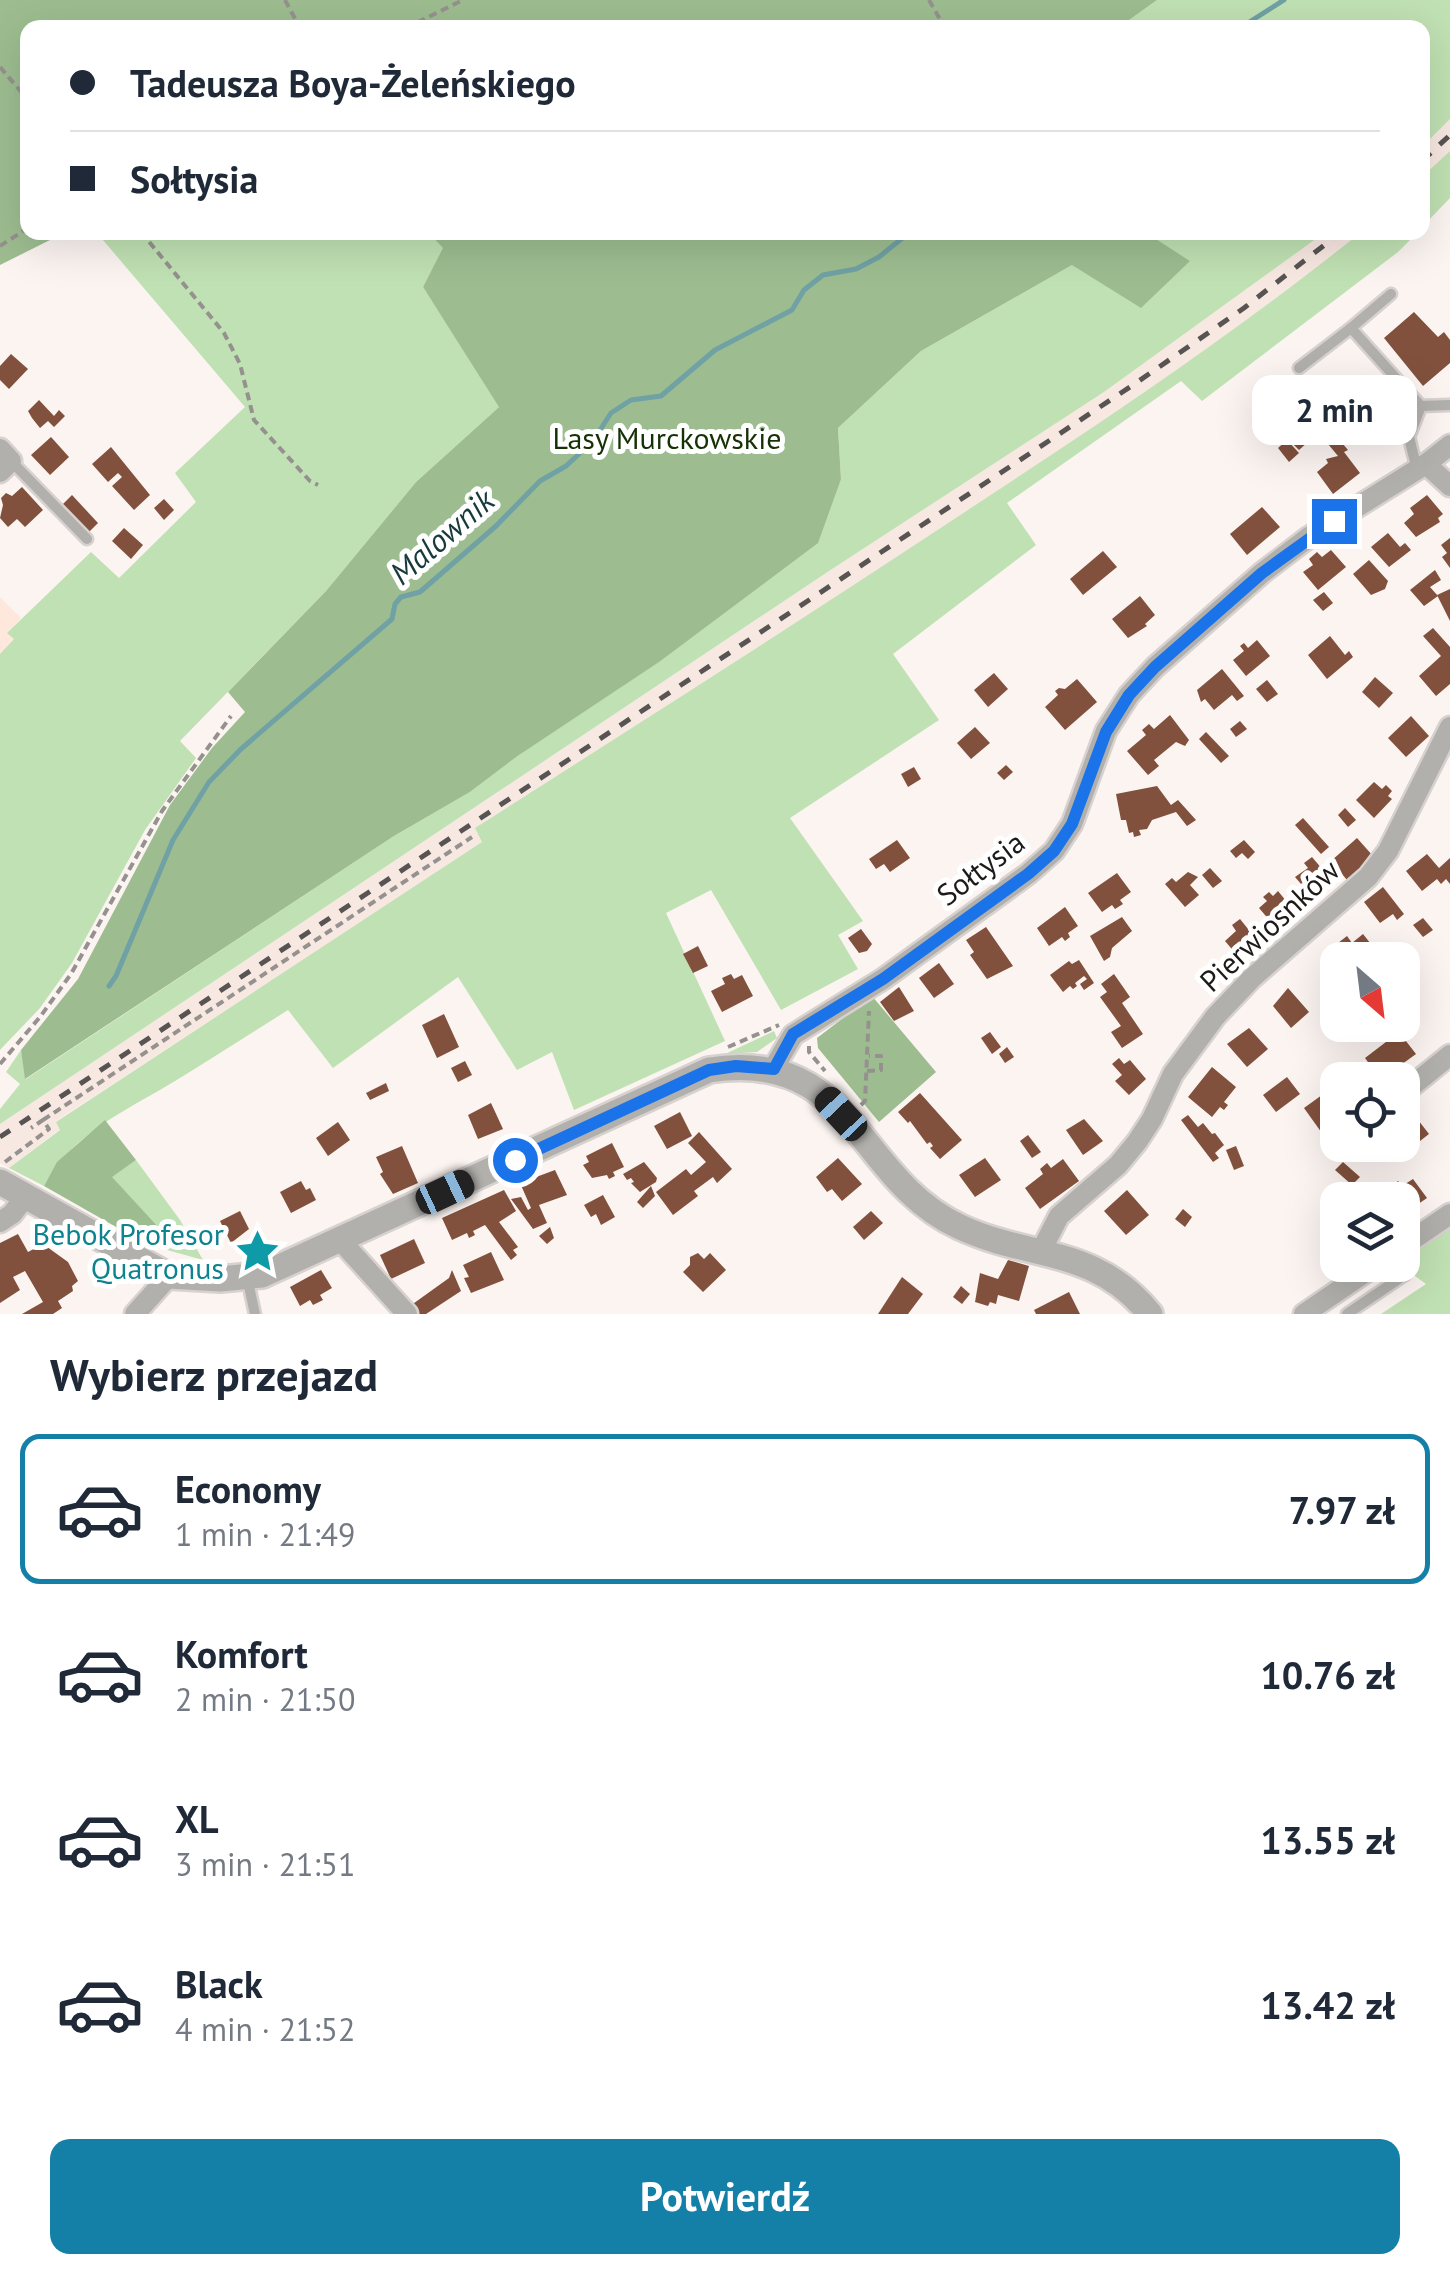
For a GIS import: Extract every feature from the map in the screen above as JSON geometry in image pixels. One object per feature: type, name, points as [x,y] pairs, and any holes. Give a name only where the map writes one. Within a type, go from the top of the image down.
[{"type":"street","name":"Sołtysia","points":[[774,1069],[793,1034],[870,988],[1054,851],[1072,824],[1106,732],[1129,695],[1155,667],[1286,555],[1450,446]]},
{"type":"street","points":[[1422,467],[1450,486]]},
{"type":"street","name":"Pierwiosnków","points":[[1040,1251],[1059,1216],[1118,1165],[1138,1142],[1173,1074],[1215,1017],[1252,978],[1368,878],[1388,851],[1450,727]]},
{"type":"street","points":[[1420,1079],[1450,1055]]},
{"type":"street","points":[[0,1182],[170,1276],[262,1275],[709,1070],[736,1066],[774,1069],[797,1078],[824,1096],[930,1210],[983,1236],[1078,1260],[1130,1292],[1150,1314]]},
{"type":"street","points":[[0,1222],[26,1196]]},
{"type":"street","points":[[1420,1235],[1450,1214]]},
{"type":"street","points":[[341,1241],[407,1314]]},
{"type":"street","points":[[135,1314],[170,1276]]},
{"type":"street","points":[[1304,1314],[1351,1282]]},
{"type":"lane","points":[[1298,368],[1392,294]]},
{"type":"lane","points":[[1351,328],[1421,406]]},
{"type":"lane","points":[[1421,406],[1450,405]]},
{"type":"lane","points":[[1421,406],[1409,436],[1422,467]]},
{"type":"lane","points":[[4,461],[86,539]]},
{"type":"lane","points":[[247,1276],[255,1314]]},
{"type":"lane","points":[[1347,1314],[1394,1282]]},
{"type":"path","points":[[422,20],[463,0]]},
{"type":"path","points":[[0,67],[20,91]]},
{"type":"path","points":[[148,240],[224,334],[240,364],[254,420],[318,486]]},
{"type":"path","points":[[0,1064],[71,974],[162,811],[232,716]]},
{"type":"path","points":[[31,1128],[472,837]]},
{"type":"path","points":[[866,1101],[870,988]]},
{"type":"path","points":[[726,1048],[786,1023]]},
{"type":"path","points":[[810,1042],[809,1052],[831,1077]]},
{"type":"path","points":[[867,1056],[880,1056],[881,1070],[867,1071]]},
{"type":"path","points":[[850,1099],[858,1108]]},
{"type":"path","points":[[0,1167],[49,1129],[43,1120]]},
{"type":"shaded area","points":[[1450,119],[1450,151],[1430,170],[1430,139]]},
{"type":"shaded area","points":[[1314,240],[1351,240],[1282,296],[1109,417],[836,598],[476,828],[483,842],[56,1121],[60,1129],[9,1168],[0,1163],[0,1124],[1104,392]]},
{"type":"shaded area","points":[[0,597],[21,618],[8,633],[14,639],[0,655]]},
{"type":"green space","points":[[0,0],[1157,0],[1129,20],[20,20],[20,240],[50,240],[0,265]]},
{"type":"green space","points":[[1157,0],[1450,0],[1450,119],[1430,139],[1430,20],[1129,20]]},
{"type":"green space","points":[[1450,151],[1450,198],[1430,219],[1430,170]]},
{"type":"green space","points":[[103,240],[436,240],[444,248],[423,287],[500,406],[416,482],[326,591],[180,741],[196,758],[145,830],[72,963],[40,1008],[0,1050],[0,654],[14,639],[7,633],[91,552],[119,578],[196,502],[175,473],[245,407]]},
{"type":"green space","name":"Lasy Murckowskie","points":[[436,240],[1157,240],[1190,261],[1141,308],[1072,265],[921,351],[838,428],[841,479],[818,543],[659,662],[470,792],[394,836],[25,1079],[21,1050],[78,979],[170,805],[212,748],[245,712],[228,692],[326,591],[416,482],[499,407],[423,287],[443,248]]},
{"type":"green space","points":[[1156,240],[1314,240],[1104,392],[0,1124],[0,1109],[20,1084],[6,1072],[21,1050],[26,1079],[394,836],[470,792],[519,755],[841,479],[838,428],[921,351],[1072,265],[1190,261]]},
{"type":"green space","points":[[1351,240],[1410,240],[1202,401],[1181,381],[1007,503],[1036,545],[893,654],[939,720],[790,818],[863,921],[838,935],[858,969],[781,1010],[711,890],[666,913],[725,1041],[574,1110],[552,1052],[517,1070],[458,977],[333,1068],[288,1010],[85,1137],[69,1151],[44,1186],[9,1168],[60,1130],[56,1122],[482,842],[475,828],[1075,439]]},
{"type":"green space","points":[[872,996],[936,1072],[879,1122],[818,1048],[817,1038]]},
{"type":"green space","points":[[774,1031],[777,1038],[757,1052],[725,1054]]},
{"type":"green space","points":[[105,1120],[136,1160],[112,1177],[161,1230],[146,1244],[44,1186],[57,1162]]},
{"type":"green space","points":[[136,1160],[180,1220],[203,1260],[146,1244],[161,1230],[111,1177]]},
{"type":"green space","points":[[1450,1227],[1450,1314],[1381,1314],[1426,1284],[1420,1280],[1420,1247]]},
{"type":"building","points":[[1414,312],[1438,337],[1444,332],[1450,340],[1450,363],[1423,386],[1384,338]]},
{"type":"building","points":[[11,354],[28,369],[9,389],[0,380],[0,366]]},
{"type":"building","points":[[39,400],[54,416],[59,410],[65,416],[54,427],[48,421],[40,428],[28,411]]},
{"type":"building","points":[[1321,418],[1348,450],[1344,452],[1360,473],[1333,494],[1317,472],[1328,463],[1326,459],[1338,456],[1313,426]]},
{"type":"building","points":[[1302,436],[1308,442],[1299,450],[1293,444]]},
{"type":"building","points":[[51,437],[69,457],[50,475],[31,455]]},
{"type":"building","points":[[1287,440],[1299,453],[1289,462],[1278,448]]},
{"type":"building","points":[[111,447],[150,495],[134,510],[112,486],[122,477],[118,473],[108,482],[92,464]]},
{"type":"building","points":[[22,487],[43,510],[25,527],[17,519],[8,527],[0,518],[1,498],[6,493],[12,496]]},
{"type":"building","points":[[72,495],[98,523],[89,532],[62,505]]},
{"type":"building","points":[[1427,495],[1443,514],[1438,518],[1440,522],[1416,537],[1404,523],[1414,514],[1410,508]]},
{"type":"building","points":[[164,499],[174,510],[164,520],[154,508]]},
{"type":"building","points":[[1262,507],[1280,527],[1247,555],[1230,534]]},
{"type":"building","points":[[124,528],[143,545],[131,559],[112,541]]},
{"type":"building","points":[[1388,533],[1400,547],[1405,543],[1411,550],[1389,567],[1371,547]]},
{"type":"building","points":[[1450,538],[1450,568],[1442,557],[1447,553],[1441,545]]},
{"type":"building","points":[[1331,550],[1346,567],[1318,590],[1303,572],[1313,565],[1309,559],[1317,552],[1322,557]]},
{"type":"building","points":[[1103,551],[1117,567],[1083,595],[1070,579]]},
{"type":"building","points":[[1369,560],[1388,581],[1385,589],[1371,595],[1353,574]]},
{"type":"building","points":[[1435,570],[1441,580],[1430,587],[1438,596],[1424,606],[1410,590]]},
{"type":"building","points":[[1450,589],[1450,621],[1437,595]]},
{"type":"building","points":[[1324,592],[1333,603],[1323,611],[1313,600]]},
{"type":"building","points":[[1140,596],[1155,615],[1147,626],[1128,638],[1112,619]]},
{"type":"building","points":[[1433,628],[1450,647],[1450,684],[1436,696],[1419,676],[1441,656],[1423,636]]},
{"type":"building","points":[[1330,636],[1345,655],[1349,651],[1353,657],[1327,679],[1308,655]]},
{"type":"building","points":[[1257,640],[1270,656],[1246,676],[1233,660],[1244,651],[1240,646],[1244,643],[1248,648]]},
{"type":"building","points":[[1222,669],[1244,696],[1237,701],[1232,695],[1214,710],[1205,699],[1201,702],[1197,690]]},
{"type":"building","points":[[994,673],[1008,689],[988,707],[974,690]]},
{"type":"building","points":[[1375,677],[1393,693],[1379,708],[1362,692]]},
{"type":"building","points":[[1077,679],[1097,702],[1065,730],[1045,707],[1058,695],[1055,691],[1065,689]]},
{"type":"building","points":[[1267,680],[1278,694],[1267,702],[1256,689]]},
{"type":"building","points":[[1170,715],[1189,740],[1185,746],[1176,742],[1154,760],[1159,766],[1148,775],[1127,751],[1146,735],[1142,730],[1149,724],[1154,729]]},
{"type":"building","points":[[1411,716],[1429,736],[1406,757],[1388,738]]},
{"type":"building","points":[[1240,721],[1247,729],[1236,737],[1230,729]]},
{"type":"building","points":[[975,727],[990,743],[971,759],[957,743]]},
{"type":"building","points":[[1206,732],[1229,756],[1221,763],[1199,739]]},
{"type":"building","points":[[1006,765],[1013,772],[1004,780],[997,773]]},
{"type":"building","points":[[914,767],[921,779],[908,787],[901,774]]},
{"type":"building","points":[[1374,782],[1382,789],[1386,785],[1392,791],[1388,796],[1392,799],[1374,818],[1356,800]]},
{"type":"building","points":[[1157,786],[1171,805],[1178,800],[1196,820],[1187,826],[1176,812],[1152,820],[1147,829],[1139,830],[1141,835],[1134,837],[1126,820],[1121,820],[1116,794]]},
{"type":"building","points":[[1345,808],[1356,820],[1348,827],[1338,815]]},
{"type":"building","points":[[1303,818],[1329,847],[1321,854],[1295,825]]},
{"type":"building","points":[[1357,838],[1373,856],[1347,880],[1331,861]]},
{"type":"building","points":[[897,840],[910,858],[890,872],[884,864],[876,869],[869,859]]},
{"type":"building","points":[[1244,840],[1255,852],[1248,859],[1242,853],[1236,858],[1230,851]]},
{"type":"building","points":[[1427,854],[1439,868],[1450,858],[1450,884],[1446,879],[1441,884],[1437,879],[1422,891],[1406,871]]},
{"type":"building","points":[[1312,857],[1333,882],[1313,898],[1295,877],[1308,868],[1304,863]]},
{"type":"building","points":[[1210,868],[1222,881],[1213,888],[1202,875]]},
{"type":"building","points":[[1188,872],[1198,877],[1190,885],[1199,895],[1185,907],[1165,884],[1172,878],[1176,882]]},
{"type":"building","points":[[1117,873],[1131,892],[1120,900],[1123,904],[1102,912],[1088,893]]},
{"type":"building","points":[[1383,887],[1404,914],[1397,920],[1393,914],[1380,923],[1364,902]]},
{"type":"building","points":[[1278,891],[1295,912],[1276,928],[1259,908],[1267,901],[1263,897]]},
{"type":"building","points":[[1065,907],[1078,926],[1065,941],[1062,937],[1049,946],[1037,928]]},
{"type":"building","points":[[1122,917],[1132,931],[1112,948],[1110,957],[1104,961],[1090,936]]},
{"type":"building","points":[[1423,918],[1433,930],[1423,937],[1413,925]]},
{"type":"building","points":[[1240,919],[1261,945],[1242,961],[1225,941],[1236,931],[1232,925]]},
{"type":"building","points":[[986,927],[1013,966],[987,979],[970,955],[974,952],[966,940]]},
{"type":"building","points":[[861,929],[872,944],[859,953],[848,938]]},
{"type":"building","points":[[1363,934],[1369,942],[1353,942]]},
{"type":"building","points":[[698,946],[708,966],[693,973],[683,954]]},
{"type":"building","points":[[1079,960],[1094,983],[1084,990],[1080,984],[1087,979],[1084,976],[1075,983],[1077,986],[1063,992],[1050,975],[1069,961],[1072,964]]},
{"type":"building","points":[[939,963],[954,984],[934,998],[919,978]]},
{"type":"building","points":[[731,974],[734,979],[742,975],[753,996],[722,1012],[711,991],[725,984],[722,978]]},
{"type":"building","points":[[1114,974],[1130,997],[1122,1003],[1143,1034],[1122,1048],[1111,1032],[1121,1026],[1100,997],[1107,992],[1101,984]]},
{"type":"building","points":[[899,987],[914,1011],[894,1021],[880,1002]]},
{"type":"building","points":[[1288,988],[1309,1012],[1291,1028],[1273,1006]]},
{"type":"building","points":[[444,1014],[459,1047],[437,1058],[422,1025]]},
{"type":"building","points":[[1249,1028],[1268,1049],[1247,1067],[1227,1044]]},
{"type":"building","points":[[990,1032],[1001,1047],[992,1054],[981,1038]]},
{"type":"building","points":[[1386,1042],[1407,1042],[1416,1054],[1405,1062],[1368,1062],[1365,1058]]},
{"type":"building","points":[[1007,1047],[1014,1057],[1005,1063],[999,1054]]},
{"type":"building","points":[[1119,1058],[1124,1064],[1130,1060],[1146,1079],[1129,1095],[1115,1081],[1122,1075],[1112,1064]]},
{"type":"building","points":[[465,1061],[472,1075],[458,1082],[451,1068]]},
{"type":"building","points":[[1212,1067],[1236,1087],[1224,1102],[1228,1105],[1224,1110],[1220,1107],[1212,1117],[1188,1097]]},
{"type":"building","points":[[1287,1077],[1300,1094],[1276,1112],[1263,1095]]},
{"type":"building","points":[[386,1083],[389,1091],[370,1100],[366,1093]]},
{"type":"building","points":[[920,1093],[962,1140],[940,1159],[930,1148],[930,1142],[927,1144],[898,1112]]},
{"type":"building","points":[[1320,1096],[1320,1130],[1304,1108]]},
{"type":"building","points":[[491,1103],[503,1129],[478,1139],[468,1115]]},
{"type":"building","points":[[680,1112],[692,1136],[667,1149],[654,1126]]},
{"type":"building","points":[[1188,1115],[1198,1127],[1203,1123],[1215,1133],[1224,1145],[1215,1153],[1219,1158],[1213,1162],[1181,1120]]},
{"type":"building","points":[[1084,1119],[1103,1141],[1083,1155],[1066,1130]]},
{"type":"building","points":[[338,1122],[350,1140],[328,1156],[316,1138]]},
{"type":"building","points":[[1420,1122],[1429,1134],[1420,1141]]},
{"type":"building","points":[[699,1132],[732,1169],[717,1183],[713,1177],[694,1191],[698,1196],[673,1215],[656,1192],[686,1169],[691,1175],[706,1162],[688,1143]]},
{"type":"building","points":[[1028,1135],[1041,1152],[1032,1158],[1020,1141]]},
{"type":"building","points":[[612,1143],[624,1167],[609,1179],[607,1175],[592,1178],[583,1165],[589,1162],[586,1156]]},
{"type":"building","points":[[402,1146],[418,1183],[393,1194],[380,1174],[383,1172],[376,1157]]},
{"type":"building","points":[[1236,1146],[1244,1166],[1234,1170],[1226,1150]]},
{"type":"building","points":[[838,1158],[862,1184],[842,1201],[832,1189],[827,1192],[816,1177]]},
{"type":"building","points":[[985,1158],[1001,1180],[975,1197],[959,1175]]},
{"type":"building","points":[[1063,1159],[1079,1181],[1040,1209],[1025,1188],[1043,1174],[1040,1169],[1047,1163],[1051,1168]]},
{"type":"building","points":[[644,1162],[657,1178],[640,1192],[631,1178],[627,1180],[623,1174]]},
{"type":"building","points":[[1343,1162],[1360,1177],[1349,1182],[1335,1170]]},
{"type":"building","points":[[555,1170],[567,1195],[539,1205],[547,1223],[533,1229],[511,1199],[521,1197],[528,1210],[531,1208],[520,1183]]},
{"type":"building","points":[[301,1181],[316,1200],[291,1213],[280,1192]]},
{"type":"building","points":[[651,1186],[655,1196],[643,1208],[637,1202]]},
{"type":"building","points":[[504,1190],[516,1211],[499,1222],[518,1247],[513,1250],[517,1255],[511,1260],[485,1225],[469,1238],[467,1233],[452,1240],[442,1218]]},
{"type":"building","points":[[1127,1190],[1149,1215],[1126,1235],[1104,1211]]},
{"type":"building","points":[[603,1195],[615,1217],[601,1225],[596,1214],[591,1217],[584,1205]]},
{"type":"building","points":[[1183,1209],[1192,1217],[1185,1227],[1175,1219]]},
{"type":"building","points":[[240,1211],[249,1229],[231,1243],[220,1221]]},
{"type":"building","points":[[871,1211],[883,1223],[864,1240],[853,1227]]},
{"type":"building","points":[[550,1227],[554,1238],[547,1244],[539,1236]]},
{"type":"building","points":[[18,1234],[28,1252],[43,1244],[68,1262],[78,1281],[72,1286],[73,1291],[58,1301],[62,1308],[53,1314],[22,1314],[43,1302],[25,1271],[13,1277],[20,1290],[0,1303],[0,1243]]},
{"type":"building","points":[[414,1239],[425,1263],[391,1279],[380,1255]]},
{"type":"building","points":[[491,1252],[504,1280],[471,1293],[463,1265]]},
{"type":"building","points":[[698,1253],[704,1259],[710,1253],[726,1270],[703,1292],[683,1272],[690,1265],[690,1257]]},
{"type":"building","points":[[1008,1260],[1029,1266],[1019,1301],[998,1295],[996,1304],[975,1302],[980,1273],[998,1279]]},
{"type":"building","points":[[321,1270],[332,1288],[320,1295],[323,1300],[313,1305],[310,1300],[300,1306],[290,1287]]},
{"type":"building","points":[[452,1270],[461,1291],[426,1314],[416,1314],[410,1306],[449,1278]]},
{"type":"building","points":[[902,1277],[923,1294],[908,1314],[878,1314]]},
{"type":"building","points":[[961,1286],[970,1294],[962,1304],[953,1297]]},
{"type":"building","points":[[1069,1292],[1080,1314],[1036,1314],[1034,1310]]},
{"type":"waterway","name":"Malownik","points":[[1253,20],[1284,0]]},
{"type":"waterway","name":"Malownik","points":[[109,986],[173,840],[209,782],[241,749],[392,619],[401,597],[420,592],[496,526],[540,481],[566,466],[593,441],[611,413],[631,400],[661,396],[715,350],[792,310],[804,290],[823,275],[856,269],[900,240]]},
{"type":"railway","points":[[1430,154],[1450,135]]},
{"type":"railway","points":[[0,1137],[1136,383],[1244,308],[1331,240]]},
{"type":"place","name":"Bebok Profesor Quatronus","points":[[257,1252]]},
{"type":"route","points":[[515,1160],[709,1070],[736,1066],[774,1069],[793,1034],[883,979],[1028,874],[1054,851],[1072,824],[1106,732],[1129,695],[1155,667],[1262,573],[1334,521]]}]
